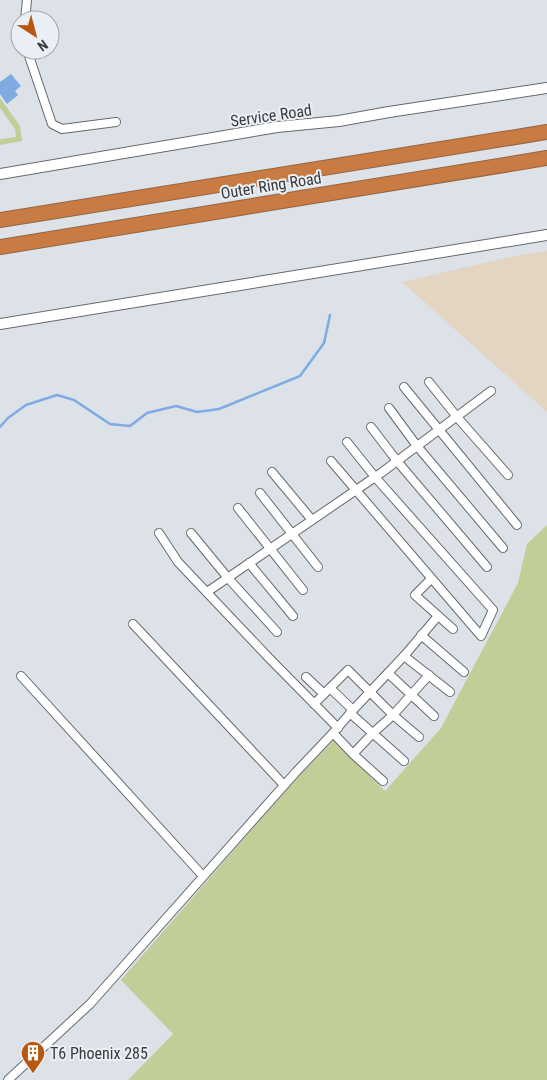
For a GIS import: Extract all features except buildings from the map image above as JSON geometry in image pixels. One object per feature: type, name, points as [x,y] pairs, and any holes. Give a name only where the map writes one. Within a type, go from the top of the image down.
[{"type":"highway","name":"Outer Ring Road","points":[[0,220],[547,132]]},
{"type":"highway","name":"Outer Ring Road","points":[[1,247],[547,158]]},
{"type":"main road","name":"Service Road","points":[[0,174],[277,127],[339,121],[547,88]]},
{"type":"main road","points":[[0,322],[547,235]]},
{"type":"street","points":[[30,60],[52,124],[62,129],[116,122]]},
{"type":"street","points":[[429,382],[508,476]]},
{"type":"street","points":[[404,387],[517,525]]},
{"type":"street","points":[[207,592],[398,461],[491,392]]},
{"type":"street","points":[[388,408],[503,548]]},
{"type":"street","points":[[372,426],[398,461],[487,567]]},
{"type":"street","points":[[331,461],[481,636],[493,610],[375,477],[347,442]]},
{"type":"street","points":[[272,472],[312,520]]},
{"type":"street","points":[[260,493],[318,567]]},
{"type":"street","points":[[238,508],[304,590]]},
{"type":"street","points":[[192,532],[228,578],[277,632]]},
{"type":"street","points":[[160,533],[178,562],[314,704],[353,754],[383,781]]},
{"type":"street","points":[[249,563],[293,616]]},
{"type":"street","points":[[431,578],[415,595],[453,628]]},
{"type":"street","points":[[8,1080],[90,1004],[284,785],[336,731],[438,616]]},
{"type":"street","points":[[133,624],[284,785]]},
{"type":"street","points":[[422,635],[464,672]]},
{"type":"street","points":[[404,656],[450,692]]},
{"type":"street","points":[[314,704],[348,670],[419,737]]},
{"type":"street","points":[[388,673],[434,716]]},
{"type":"street","points":[[353,754],[429,675]]},
{"type":"street","points":[[22,676],[203,876]]},
{"type":"street","points":[[306,677],[352,712],[404,761]]},
{"type":"shaded area","points":[[547,251],[547,412],[402,282],[519,255]]},
{"type":"green space","points":[[0,98],[20,126],[22,141],[0,145],[0,139],[16,137],[15,129],[0,108]]},
{"type":"green space","points":[[547,525],[547,1080],[128,1080],[173,1034],[121,980],[294,781],[334,740],[385,791],[441,728],[518,583],[527,544]]},
{"type":"water","points":[[11,74],[21,86],[15,91],[18,95],[7,104],[0,94],[0,82]]},
{"type":"waterway","points":[[0,427],[8,418],[26,405],[57,395],[74,400],[110,424],[130,426],[147,413],[176,406],[197,412],[219,409],[300,376],[324,343],[330,315]]},
{"type":"place","name":"T6 Phoenix 285","points":[[33,1074]]}]
